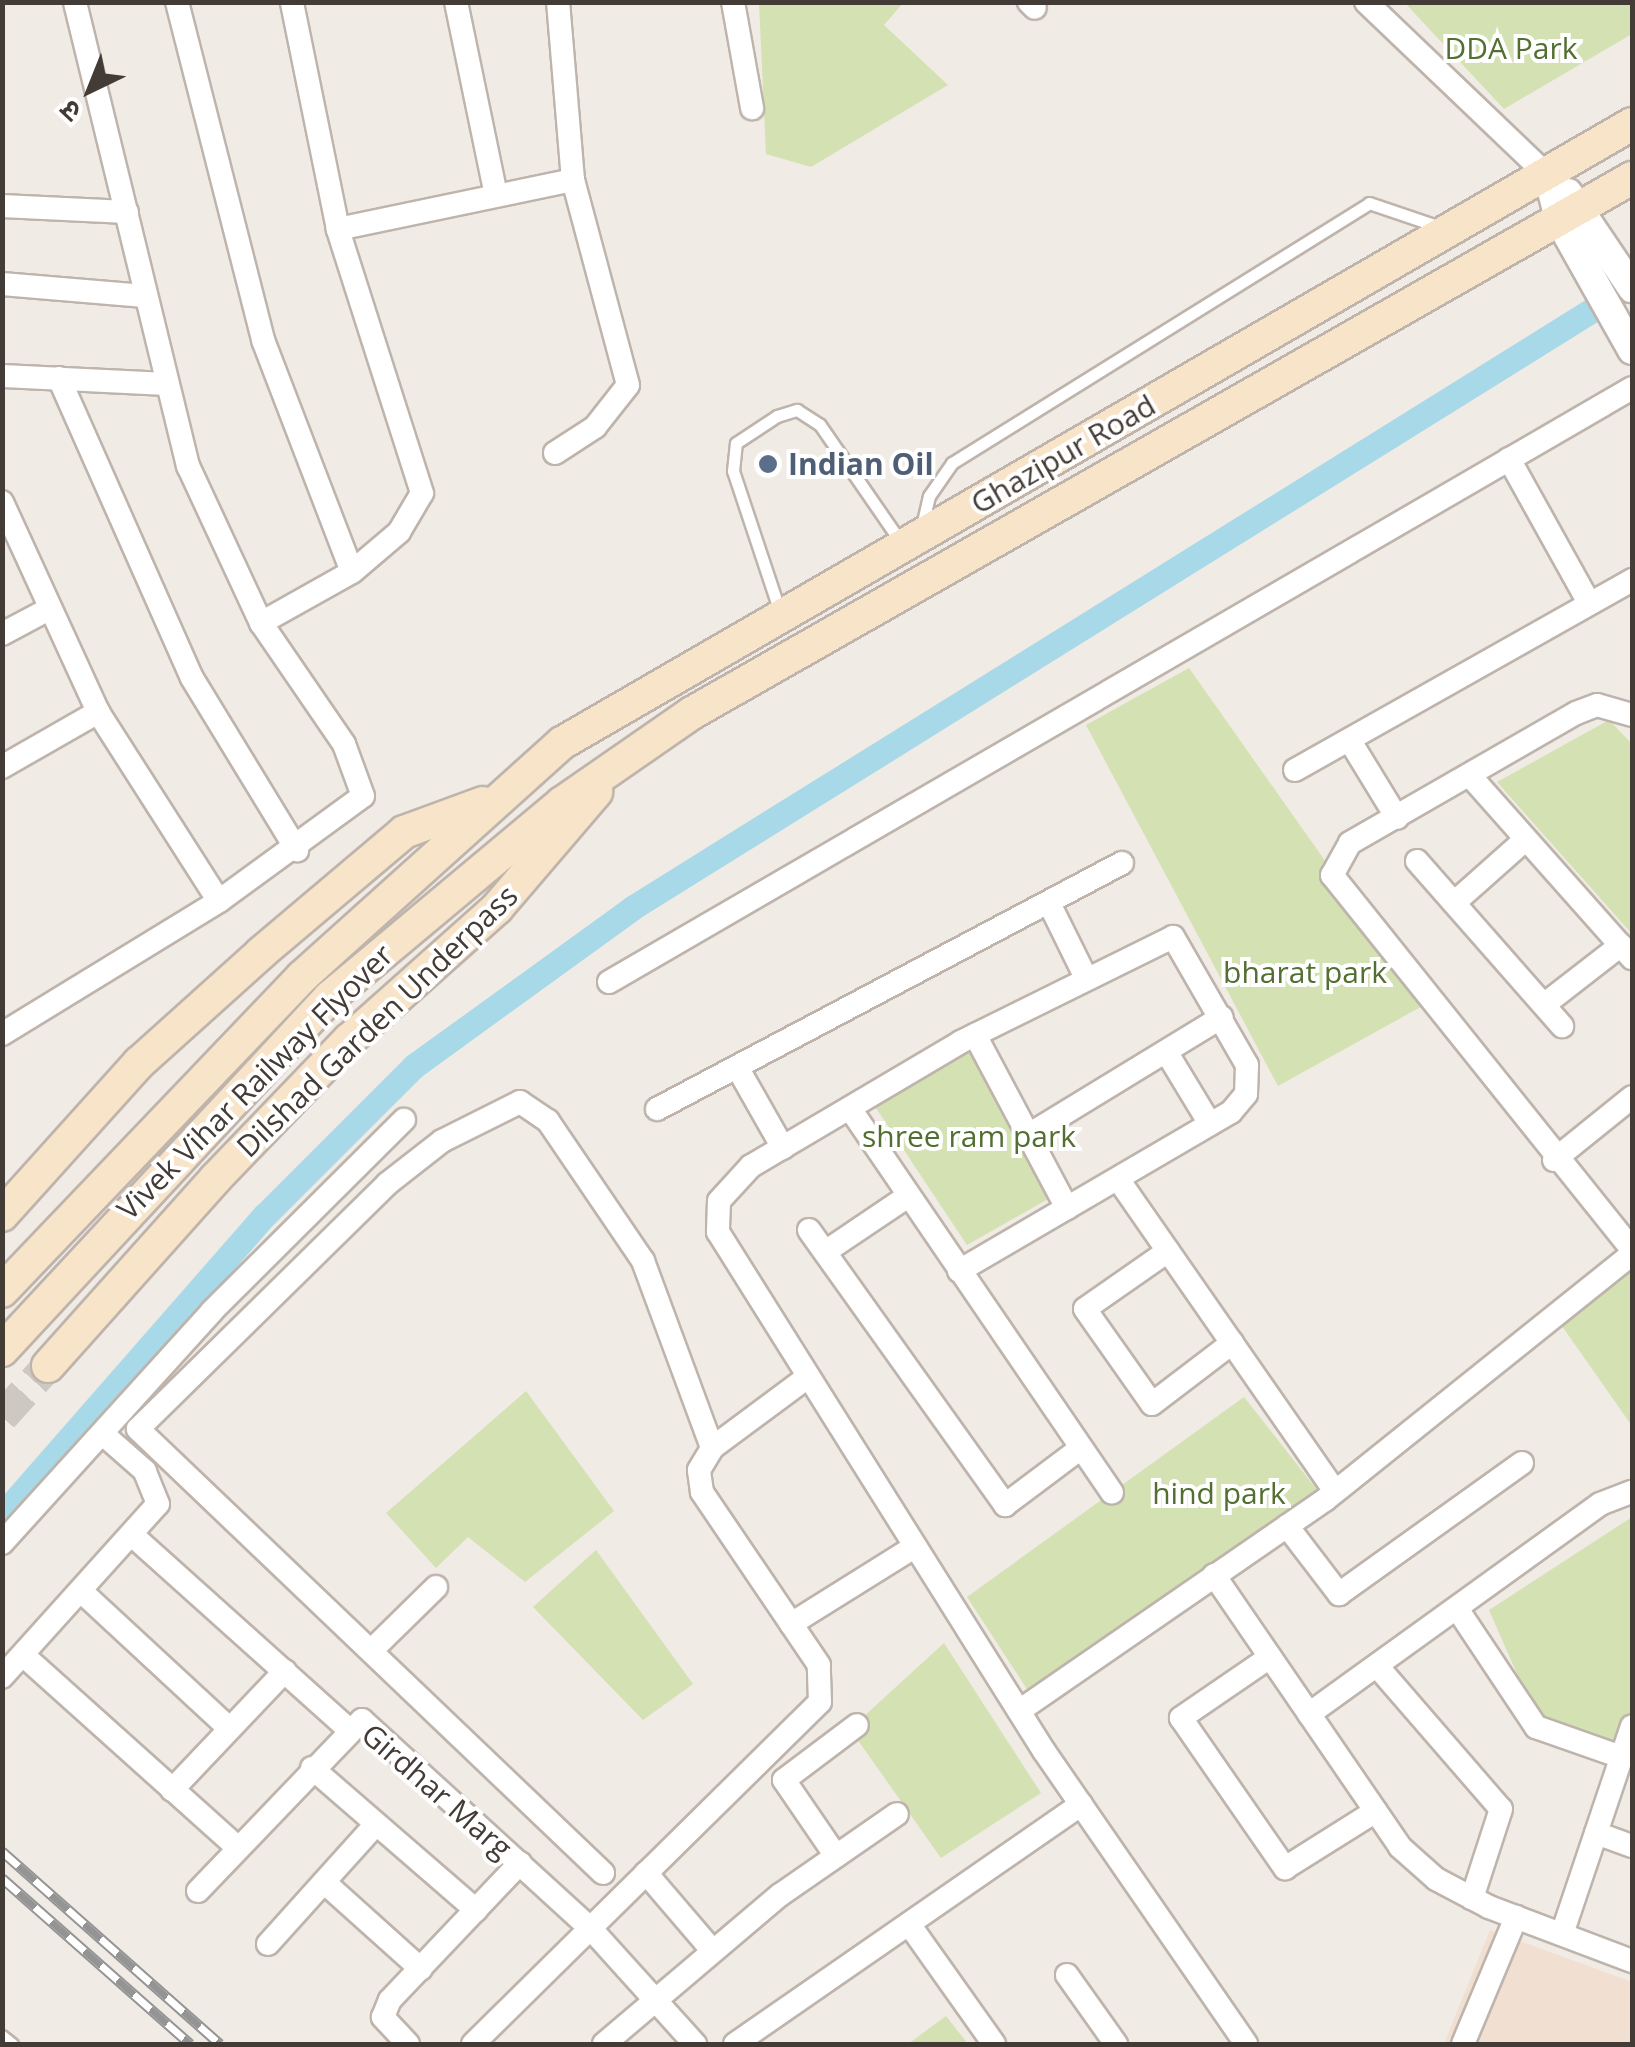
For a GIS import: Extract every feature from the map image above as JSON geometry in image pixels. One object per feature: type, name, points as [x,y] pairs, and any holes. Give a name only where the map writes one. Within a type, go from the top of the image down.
[{"type":"main road","name":"Ghazipur Road","points":[[502,796],[562,742],[1548,176],[1632,124]]},
{"type":"main road","name":"Ghazipur Road","points":[[621,761],[1632,178]]},
{"type":"main road","name":"Vivek Vihar Railway Flyover","points":[[2,1350],[330,998],[562,802],[621,761]]},
{"type":"main road","name":"Dilshad Garden Underpass","points":[[48,1366],[349,1040],[497,908],[621,761]]},
{"type":"main road","name":"Vivek Vihar Railway Flyover","points":[[2,1291],[154,1123],[426,863],[502,796]]},
{"type":"main road","points":[[2,1215],[140,1063],[389,844],[502,796]]},
{"type":"street","points":[[2,1034],[298,850],[362,796],[344,744],[261,623],[209,520],[166,384],[75,2]]},
{"type":"street","points":[[176,2],[263,340],[352,572]]},
{"type":"street","points":[[261,623],[352,572],[400,532],[422,493],[338,230],[292,2]]},
{"type":"street","points":[[456,2],[495,191]]},
{"type":"street","points":[[555,453],[595,427],[628,385],[572,180],[558,2]]},
{"type":"street","points":[[733,2],[752,108]]},
{"type":"street","points":[[1366,2],[1548,176],[1572,215],[1611,247],[1632,288]]},
{"type":"street","points":[[338,230],[495,191],[572,180]]},
{"type":"street","points":[[2,206],[127,212]]},
{"type":"street","points":[[1572,215],[1580,260],[1628,343]]},
{"type":"street","points":[[2,284],[144,296]]},
{"type":"street","points":[[2,376],[166,384]]},
{"type":"street","points":[[59,378],[192,678],[298,850]]},
{"type":"street","points":[[610,982],[1632,388]]},
{"type":"street","points":[[1509,459],[1589,603]]},
{"type":"street","points":[[2,502],[8,531],[98,712],[219,901]]},
{"type":"street","points":[[1295,770],[1632,580]]},
{"type":"street","points":[[2,634],[49,609]]},
{"type":"street","points":[[1019,1712],[1287,1526],[1632,1252],[1554,1160],[1332,874],[1350,843],[1472,778],[1587,709],[1632,715]]},
{"type":"street","points":[[2,766],[98,712]]},
{"type":"street","points":[[1350,741],[1397,818]]},
{"type":"street","points":[[1472,778],[1627,952],[1545,1004]]},
{"type":"street","points":[[1454,903],[1526,839]]},
{"type":"street","points":[[1417,862],[1562,1026]]},
{"type":"street","points":[[657,1108],[1122,864]]},
{"type":"street","points":[[1049,903],[1085,976]]},
{"type":"street","points":[[959,1272],[1210,1124],[1250,1085],[1222,1017],[1173,937],[1085,976],[975,1035],[735,1179],[719,1201],[718,1232],[805,1379],[1019,1712],[1246,2044]]},
{"type":"street","points":[[1027,1136],[1222,1017]]},
{"type":"street","points":[[975,1035],[1068,1208]]},
{"type":"street","points":[[1167,1053],[1210,1124]]},
{"type":"street","points":[[737,1067],[783,1148]]},
{"type":"street","points":[[603,1873],[374,1648],[138,1429],[442,1141],[520,1102],[548,1121],[664,1298],[712,1448]]},
{"type":"street","points":[[1554,1160],[1629,1108]]},
{"type":"street","points":[[851,1110],[1112,1492]]},
{"type":"street","points":[[2,1544],[104,1435],[212,1310],[404,1120]]},
{"type":"street","points":[[1118,1179],[1334,1490]]},
{"type":"street","points":[[825,1252],[908,1196]]},
{"type":"street","points":[[809,1230],[1004,1505],[1082,1448]]},
{"type":"street","points":[[1168,1252],[1084,1310],[1152,1404],[1232,1344]]},
{"type":"street","points":[[474,2044],[820,1702],[819,1665],[702,1492],[699,1470],[712,1448],[805,1379]]},
{"type":"street","points":[[2,1677],[132,1535],[161,1494],[104,1435]]},
{"type":"street","points":[[1287,1526],[1339,1594],[1522,1463]]},
{"type":"street","points":[[1309,1714],[1600,1504],[1632,1492]]},
{"type":"street","name":"Girdhar Marg","points":[[132,1535],[348,1729],[367,1722],[592,1930],[695,2044]]},
{"type":"street","points":[[791,1624],[914,1547]]},
{"type":"street","points":[[1214,1575],[1376,1811],[1436,1880],[1516,1917],[1632,1961]]},
{"type":"street","points":[[374,1648],[436,1587]]},
{"type":"street","points":[[82,1592],[229,1728]]},
{"type":"street","points":[[1458,1610],[1536,1727],[1621,1757]]},
{"type":"street","points":[[23,1655],[238,1848]]},
{"type":"street","points":[[1270,1657],[1181,1718],[1285,1868],[1376,1811]]},
{"type":"street","points":[[1378,1666],[1501,1809],[1472,1898]]},
{"type":"street","points":[[172,1790],[285,1671]]},
{"type":"street","points":[[836,1856],[784,1780],[857,1725]]},
{"type":"street","points":[[1562,1934],[1632,1726]]},
{"type":"street","points":[[198,1891],[348,1729]]},
{"type":"street","points":[[312,1768],[476,1910]]},
{"type":"street","points":[[736,2044],[1082,1804]]},
{"type":"street","points":[[604,2044],[712,1950],[896,1814]]},
{"type":"street","points":[[268,1944],[376,1824]]},
{"type":"street","points":[[1596,1833],[1632,1846]]},
{"type":"street","points":[[408,2044],[383,2018],[421,1969],[520,1863]]},
{"type":"street","points":[[646,1874],[712,1950]]},
{"type":"street","points":[[324,1882],[421,1969]]},
{"type":"street","points":[[1463,2044],[1516,1917]]},
{"type":"street","points":[[909,1924],[994,2044]]},
{"type":"street","points":[[1066,1975],[1116,2044]]},
{"type":"lane","points":[[912,541],[929,496],[952,463],[1369,203],[1452,230]]},
{"type":"lane","points":[[782,616],[733,472],[736,443],[777,416],[797,410],[820,425],[912,541]]},
{"type":"lane","points":[[2,2036],[12,2044]]},
{"type":"shaded area","points":[[1490,1930],[1632,1982],[1632,2044],[1444,2044]]},
{"type":"green space","points":[[759,3],[903,3],[884,25],[948,85],[811,167],[766,154]]},
{"type":"green space","name":"DDA Park","points":[[1405,3],[1632,3],[1632,34],[1504,109]]},
{"type":"green space","name":"bharat park","points":[[1189,668],[1426,1004],[1278,1086],[1086,725]]},
{"type":"green space","points":[[1609,720],[1632,744],[1632,934],[1497,782]]},
{"type":"green space","name":"shree ram park","points":[[986,1043],[1069,1187],[967,1245],[872,1102]]},
{"type":"green space","points":[[1632,1265],[1632,1426],[1557,1319]]},
{"type":"green space","points":[[526,1391],[614,1511],[525,1582],[468,1537],[436,1568],[386,1513]]},
{"type":"green space","name":"hind park","points":[[1244,1397],[1325,1500],[1027,1689],[967,1597]]},
{"type":"green space","points":[[1632,1517],[1632,1724],[1625,1745],[1539,1724],[1489,1610]]},
{"type":"green space","points":[[596,1550],[693,1684],[643,1720],[533,1607]]},
{"type":"green space","points":[[944,1643],[1041,1793],[941,1858],[850,1729]]},
{"type":"green space","points":[[946,2016],[968,2044],[908,2044]]},
{"type":"waterway","points":[[2,1515],[265,1215],[414,1066],[632,908],[1632,285]]},
{"type":"tunnel","points":[[2,1417],[48,1366]]},
{"type":"railway","points":[[2,1851],[220,2044]]},
{"type":"railway","points":[[2,1878],[190,2044]]},
{"type":"place","name":"Indian Oil","points":[[768,464]]}]
